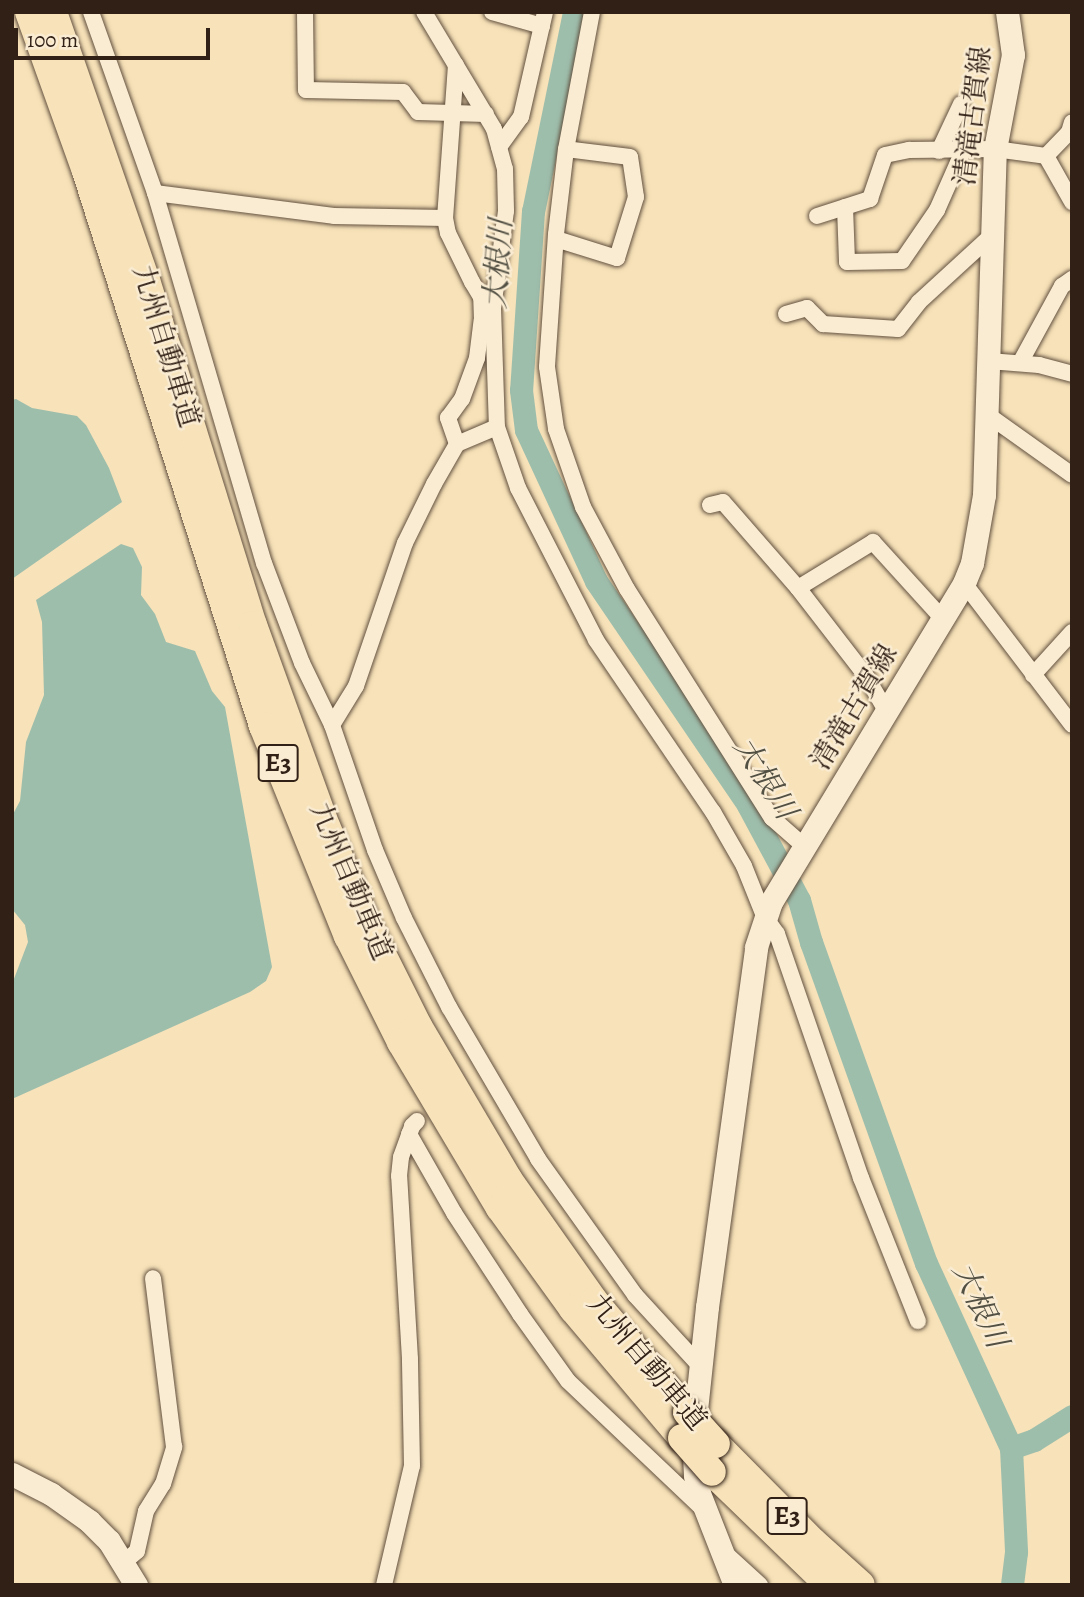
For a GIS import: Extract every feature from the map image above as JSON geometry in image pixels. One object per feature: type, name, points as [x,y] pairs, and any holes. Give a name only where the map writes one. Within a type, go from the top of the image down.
[{"type":"highway","name":"九州自動車道","points":[[29,12],[86,171],[263,726],[348,936],[401,1042],[500,1208],[582,1320],[684,1425],[716,1444],[813,1542],[861,1585]]},
{"type":"highway","name":"九州自動車道","points":[[53,12],[146,280],[253,625],[322,816],[365,919],[418,1026],[508,1179],[684,1425],[712,1472],[829,1585]]},
{"type":"main road","name":"清滝古賀線","points":[[735,1585],[724,1552],[706,1513],[695,1475],[693,1438],[706,1307],[756,947],[768,909],[964,583],[977,543],[984,495],[988,415],[995,149],[1013,55],[1007,12]]},
{"type":"main road","points":[[12,1474],[72,1507],[109,1541],[136,1585]]},
{"type":"street","points":[[92,12],[155,193],[264,563],[302,663],[332,725],[375,850],[404,918],[482,1077],[635,1295],[701,1367]]},
{"type":"street","points":[[305,12],[306,90],[403,92],[418,111],[486,114]]},
{"type":"street","points":[[424,12],[494,129],[505,169],[506,211],[482,320],[477,358],[462,399],[448,418],[457,444]]},
{"type":"street","points":[[492,12],[543,19],[521,117],[499,147]]},
{"type":"street","points":[[592,12],[566,149],[556,239],[547,367],[556,429],[583,507],[628,589],[772,818],[805,847]]},
{"type":"street","points":[[456,65],[445,218],[448,233],[487,303],[497,427],[518,488],[596,640],[713,812],[768,909],[861,1178],[918,1321]]},
{"type":"street","points":[[939,151],[961,104]]},
{"type":"street","points":[[1046,156],[1069,132],[1072,122]]},
{"type":"street","points":[[556,239],[617,258],[636,197],[630,157],[566,149]]},
{"type":"street","points":[[817,216],[870,199],[885,155],[909,150],[995,149],[1046,156]]},
{"type":"street","points":[[845,207],[847,262],[902,261],[937,210],[963,151]]},
{"type":"street","points":[[1046,156],[1072,202]]},
{"type":"street","points":[[155,193],[334,216],[445,218]]},
{"type":"street","points":[[786,314],[807,308],[823,324],[898,328],[919,302],[992,235]]},
{"type":"street","points":[[1020,363],[1062,286],[1072,279]]},
{"type":"street","points":[[989,361],[1061,369],[1072,374]]},
{"type":"street","points":[[988,415],[1072,475]]},
{"type":"street","points":[[332,725],[356,686],[405,543],[457,444],[497,427]]},
{"type":"street","points":[[710,505],[723,502],[798,588],[866,676],[886,710]]},
{"type":"street","points":[[798,588],[873,542],[942,618]]},
{"type":"street","points":[[964,583],[1072,724]]},
{"type":"street","points":[[1033,675],[1072,632]]},
{"type":"street","points":[[384,1585],[412,1466],[410,1359],[399,1218],[401,1157],[413,1127],[476,1247],[568,1381],[706,1513]]},
{"type":"street","points":[[124,1562],[137,1551],[146,1511],[163,1484],[173,1447],[153,1278]]},
{"type":"street","points":[[724,1552],[760,1585]]},
{"type":"shaded area","points":[[16,399],[32,408],[77,416],[86,425],[109,468],[122,502],[12,579],[12,400]]},
{"type":"shaded area","points":[[121,544],[133,548],[142,567],[141,595],[155,614],[166,642],[195,651],[212,691],[225,707],[272,967],[266,981],[250,992],[12,1099],[12,984],[28,942],[25,925],[12,909],[12,816],[20,801],[26,742],[44,695],[42,622],[36,600]]},
{"type":"waterway","name":"大根川","points":[[574,12],[533,211],[521,390],[526,430],[596,581],[748,805],[799,900],[811,942],[926,1263],[1011,1448],[1016,1552],[1012,1585]]},
{"type":"waterway","points":[[1011,1448],[1034,1440],[1072,1416]]}]
